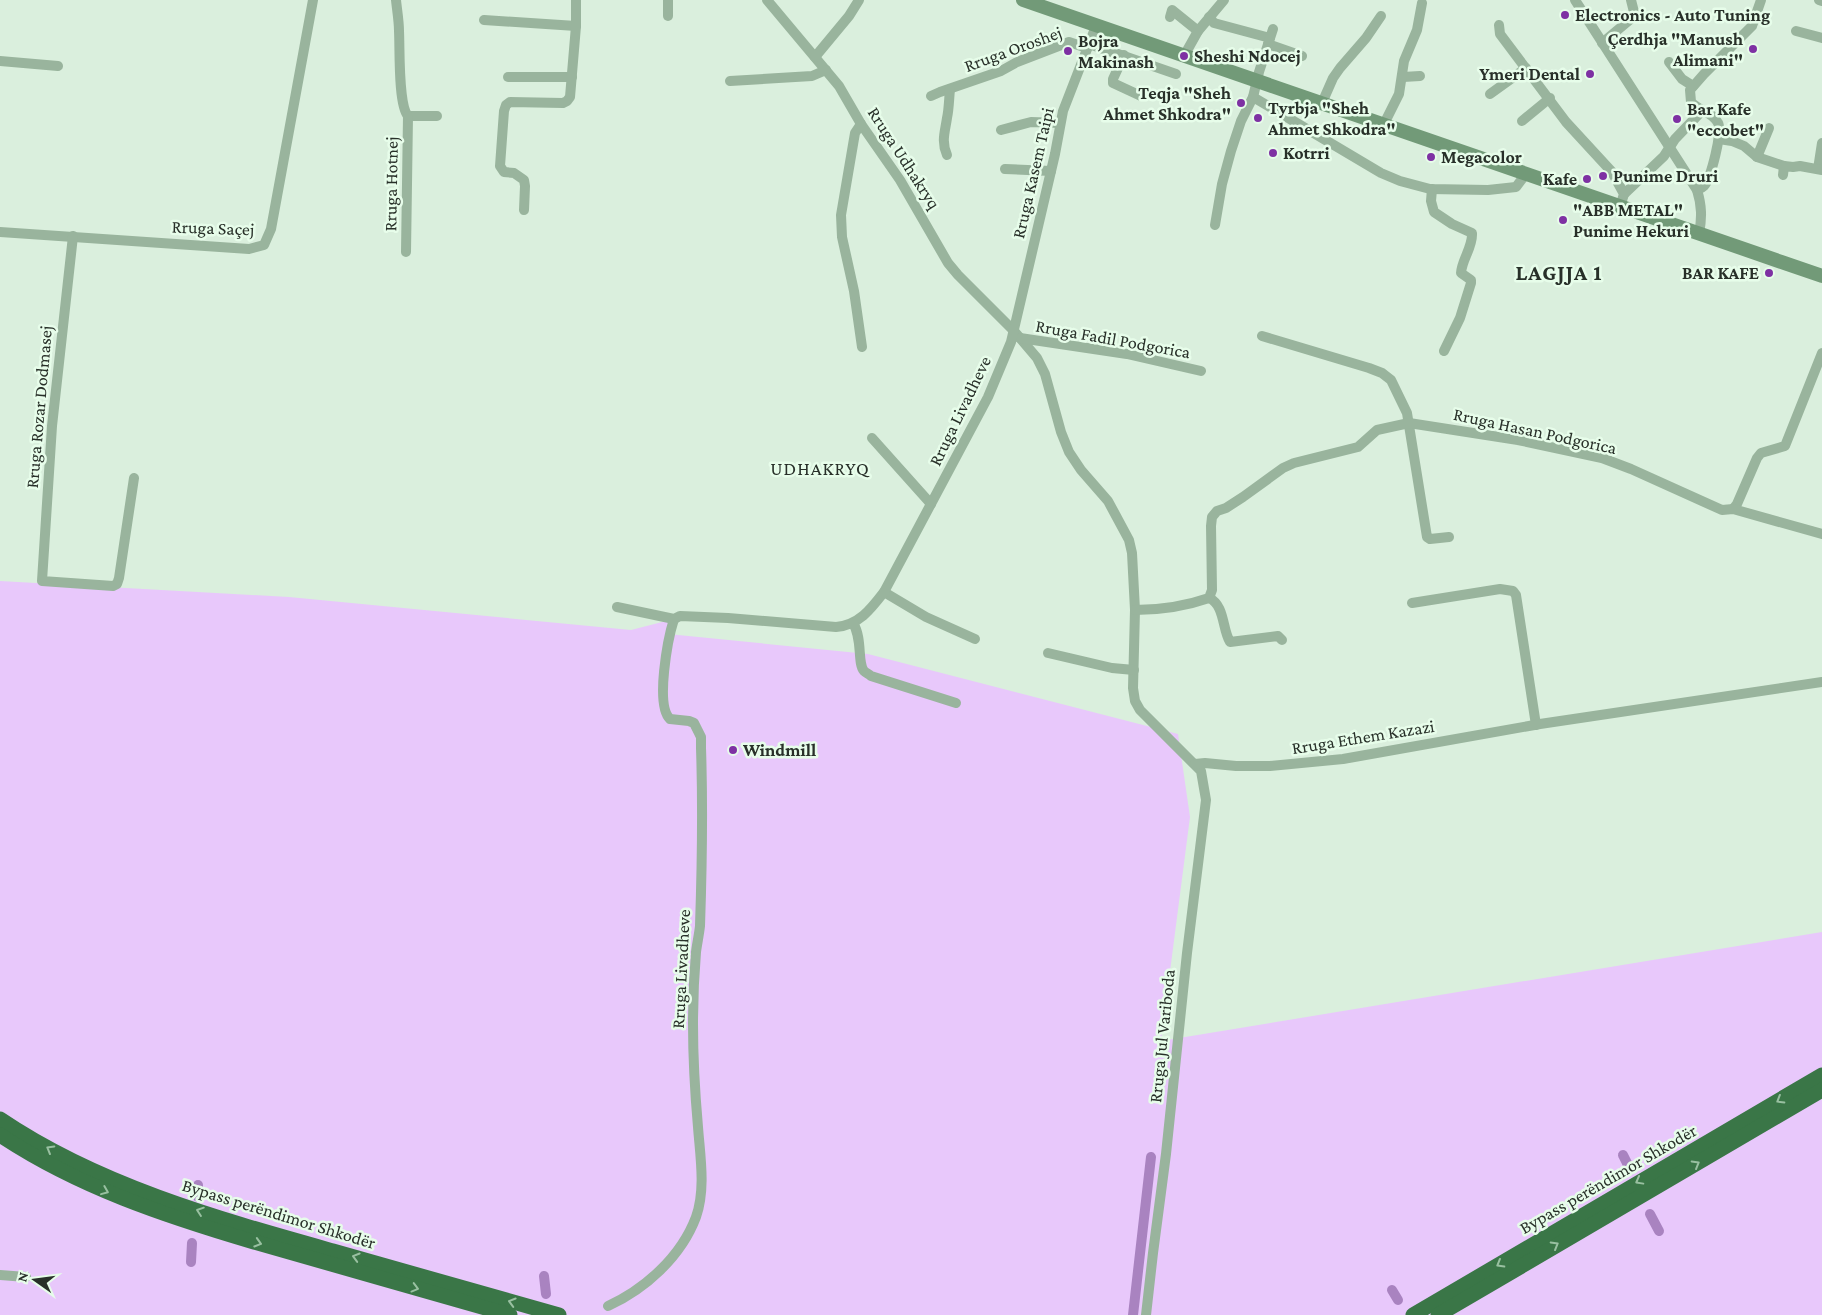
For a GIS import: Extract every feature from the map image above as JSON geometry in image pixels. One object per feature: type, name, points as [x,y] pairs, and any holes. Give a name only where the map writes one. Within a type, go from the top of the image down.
[{"type":"highway","name":"Bypass perëndimor Shkodër","points":[[1413,1315],[1822,1075]]},
{"type":"highway","name":"Bypass perëndimor Shkodër","points":[[1438,1315],[1822,1090]]},
{"type":"highway","name":"Bypass perëndimor Shkodër","points":[[0,1119],[56,1153],[90,1170],[207,1213],[559,1315]]},
{"type":"highway","name":"Bypass perëndimor Shkodër","points":[[0,1136],[49,1165],[84,1182],[188,1222],[354,1272],[510,1315]]},
{"type":"main road","points":[[1023,0],[1525,174],[1622,200],[1698,234],[1822,276]]},
{"type":"street","name":"Rruga Saçej","points":[[0,232],[248,249],[264,245],[273,222],[313,0]]},
{"type":"street","name":"Rruga Hotnej","points":[[396,0],[401,94],[404,111],[408,116],[406,252]]},
{"type":"street","points":[[524,210],[524,180],[514,173],[504,172],[500,166],[504,111],[510,102],[563,103],[570,97],[576,26],[576,0]]},
{"type":"street","points":[[668,0],[668,16]]},
{"type":"street","name":"Rruga Udhakryq","points":[[767,0],[839,86],[861,124],[900,180],[948,263],[1017,334],[1037,358],[1069,452],[1108,501],[1129,540],[1132,553],[1135,610],[1134,694],[1140,710],[1195,764]]},
{"type":"street","points":[[815,57],[849,16],[859,0]]},
{"type":"street","points":[[1184,56],[1198,31],[1224,0]]},
{"type":"street","points":[[1575,0],[1697,190],[1702,204],[1698,234]]},
{"type":"street","points":[[1602,43],[1632,18],[1634,12],[1631,0]]},
{"type":"street","points":[[1697,190],[1704,186],[1708,177],[1719,139],[1720,128],[1718,122],[1706,110],[1701,110],[1691,102],[1690,90],[1752,26],[1760,0]]},
{"type":"street","points":[[1383,126],[1395,104],[1404,61],[1416,30],[1422,3]]},
{"type":"street","points":[[1170,17],[1172,10],[1198,31]]},
{"type":"street","points":[[1322,103],[1333,78],[1381,16]]},
{"type":"street","points":[[1209,17],[1214,23],[1271,37],[1302,56]]},
{"type":"street","points":[[484,20],[576,26]]},
{"type":"street","points":[[1498,25],[1500,34],[1550,98],[1566,122],[1612,172],[1622,200],[1664,156],[1679,133],[1701,110]]},
{"type":"street","name":"Rruga Kasem Taipi","points":[[1017,334],[1060,123],[1068,95],[1096,26]]},
{"type":"street","points":[[1796,32],[1822,38]]},
{"type":"street","points":[[1215,225],[1222,184],[1231,151],[1241,122],[1253,97],[1271,37]]},
{"type":"street","name":"Rruga Oroshej","points":[[931,96],[1001,71],[1018,62],[1069,42],[1124,55],[1176,74]]},
{"type":"street","points":[[1124,55],[1113,83],[1141,96]]},
{"type":"street","points":[[0,61],[58,66]]},
{"type":"street","points":[[1670,62],[1682,79],[1692,86]]},
{"type":"street","points":[[1490,94],[1526,68]]},
{"type":"street","points":[[730,81],[812,76],[826,70]]},
{"type":"street","points":[[1402,76],[1420,76]]},
{"type":"street","points":[[508,77],[572,78]]},
{"type":"street","name":"Rruga Oroshej","points":[[947,155],[943,138],[950,89]]},
{"type":"street","points":[[1253,97],[1381,173],[1415,186],[1432,189],[1488,190],[1516,187],[1525,174]]},
{"type":"street","points":[[1522,121],[1550,98]]},
{"type":"street","name":"Rruga Hotnej","points":[[408,116],[438,116]]},
{"type":"street","points":[[1001,130],[1031,122],[1060,123]]},
{"type":"street","points":[[861,124],[855,133],[842,215],[842,237],[853,284],[862,347]]},
{"type":"street","points":[[1757,156],[1769,128]]},
{"type":"street","points":[[1719,139],[1732,141],[1744,146],[1757,156],[1783,170],[1800,166],[1820,169],[1822,143]]},
{"type":"street","points":[[1005,169],[1051,171]]},
{"type":"street","points":[[1432,189],[1431,200],[1434,212],[1452,224],[1472,233],[1472,239],[1463,260],[1461,273],[1471,280],[1471,283],[1460,318],[1444,351]]},
{"type":"street","name":"Rruga Rozar Dodmasej","points":[[72,236],[52,426],[42,580],[113,586],[117,584],[134,478]]},
{"type":"street","name":"Rruga Fadil Podgorica","points":[[1017,334],[1126,354],[1201,372]]},
{"type":"street","name":"Rruga Livadheve","points":[[853,623],[872,607],[884,592],[988,397],[1017,334]]},
{"type":"street","points":[[1262,336],[1382,373],[1391,380],[1407,413],[1427,537],[1430,539],[1449,537]]},
{"type":"street","points":[[1733,509],[1761,453],[1785,446],[1822,353]]},
{"type":"street","name":"Rruga Hasan Podgorica","points":[[1209,598],[1212,590],[1211,526],[1212,516],[1217,511],[1226,508],[1243,497],[1283,468],[1294,463],[1358,447],[1377,430],[1409,422],[1526,442],[1606,459],[1722,510],[1733,509],[1822,534]]},
{"type":"street","name":"Rruga Livadheve","points":[[872,438],[931,504]]},
{"type":"street","points":[[1412,603],[1500,589],[1513,591],[1516,595],[1536,725]]},
{"type":"street","points":[[884,592],[926,617],[975,639]]},
{"type":"street","points":[[1135,610],[1151,610],[1209,598],[1219,607],[1226,636],[1230,642],[1278,636],[1282,640]]},
{"type":"street","points":[[616,607],[674,618],[680,616],[728,618],[836,627],[853,623],[859,634],[864,671],[871,676],[956,703]]},
{"type":"street","name":"Rruga Livadheve","points":[[608,1306],[631,1294],[673,1257],[688,1236],[696,1218],[700,1199],[701,1174],[693,1066],[693,1023],[696,952],[700,929],[702,853],[701,737],[694,724],[690,721],[670,720],[665,715],[663,682],[674,618]]},
{"type":"street","points":[[1048,653],[1112,668],[1134,670]]},
{"type":"street","name":"Rruga Ethem Kazazi","points":[[1195,764],[1205,762],[1270,766],[1343,759],[1536,725],[1822,682]]},
{"type":"street","name":"Rruga Jul Variboda","points":[[1146,1315],[1206,800],[1201,771],[1195,764]]},
{"type":"street","points":[[0,1275],[26,1277]]},
{"type":"shaded area","points":[[0,581],[289,597],[631,630],[670,620],[668,634],[868,654],[1178,734],[1190,817],[1161,1041],[1822,932],[1822,1315],[0,1315]]},
{"type":"waterway","points":[[1623,1155],[1628,1165]]},
{"type":"waterway","points":[[1133,1315],[1151,1157]]},
{"type":"waterway","points":[[198,1185],[198,1197]]},
{"type":"waterway","points":[[1650,1214],[1659,1231]]},
{"type":"waterway","points":[[191,1262],[192,1243]]},
{"type":"waterway","points":[[544,1276],[546,1294]]},
{"type":"waterway","points":[[1392,1290],[1398,1300]]},
{"type":"place","name":"Electronics - Auto Tuning","points":[[1565,15]]},
{"type":"place","name":"Çerdhja \"Manush Alimani\"","points":[[1753,49]]},
{"type":"place","name":"Bojra Makinash","points":[[1068,51]]},
{"type":"place","name":"Sheshi Ndocej","points":[[1184,56]]},
{"type":"place","name":"Ymeri Dental","points":[[1590,74]]},
{"type":"place","name":"Teqja \"Sheh Ahmet Shkodra\"","points":[[1241,103]]},
{"type":"place","name":"Tyrbja \"Sheh Ahmet Shkodra\"","points":[[1258,118]]},
{"type":"place","name":"Bar Kafe \"eccobet\"","points":[[1677,119]]},
{"type":"place","name":"Kotrri","points":[[1273,153]]},
{"type":"place","name":"Megacolor","points":[[1431,157]]},
{"type":"place","name":"Punime Druri","points":[[1603,176]]},
{"type":"place","name":"Kafe","points":[[1587,179]]},
{"type":"place","name":"\"ABB METAL\" Punime Hekuri","points":[[1563,220]]},
{"type":"place","name":"BAR KAFE","points":[[1769,273]]},
{"type":"place","name":"Windmill","points":[[733,750]]},
{"type":"district","name":"LAGJJA 1","points":[[1559,272]]},
{"type":"district","name":"UDHAKRYQ","points":[[820,468]]}]
